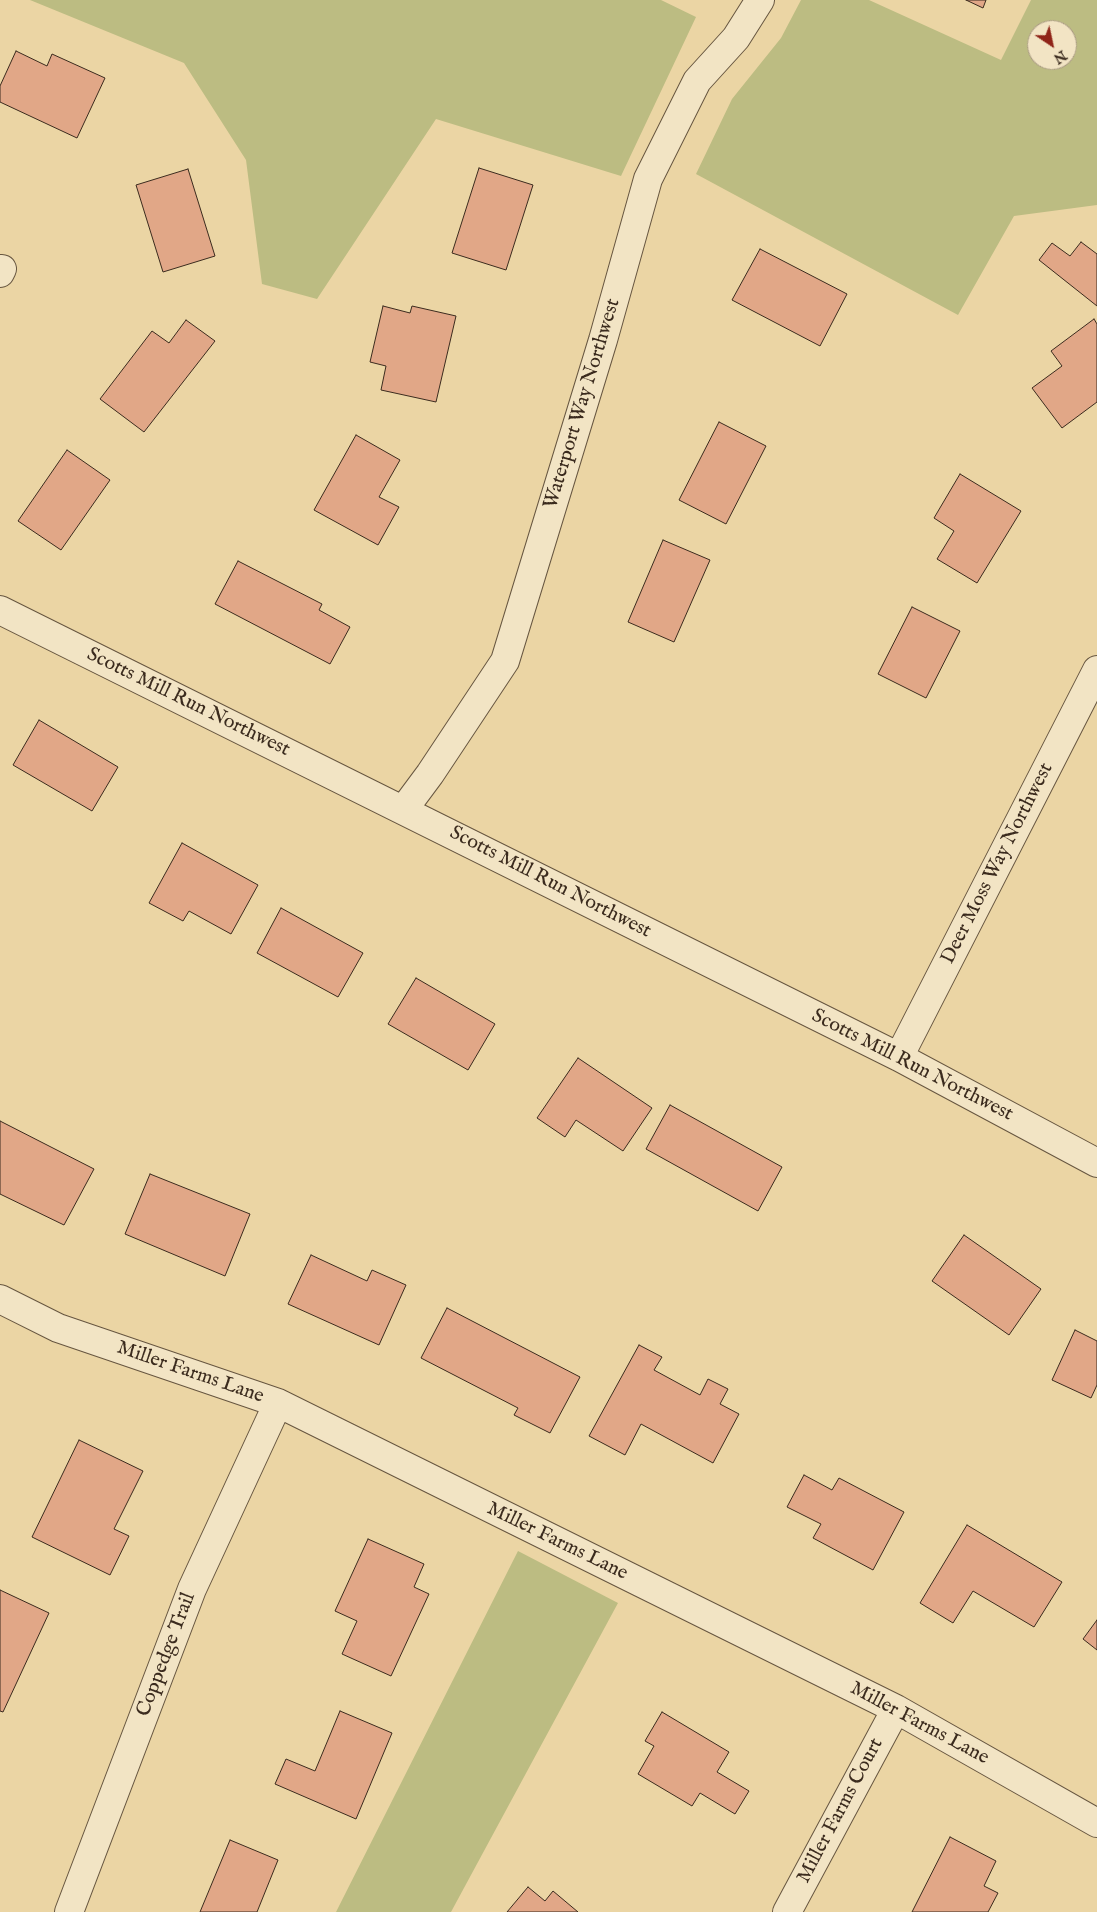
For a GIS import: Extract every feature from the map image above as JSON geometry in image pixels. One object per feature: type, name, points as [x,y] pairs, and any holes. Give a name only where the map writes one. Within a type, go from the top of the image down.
[{"type":"street","name":"Waterport Way Northwest","points":[[404,810],[505,660],[604,340],[648,179],[697,80],[736,38],[760,0]]},
{"type":"street","name":"Scotts Mill Run Northwest","points":[[0,610],[899,1057],[1097,1163]]},
{"type":"street","name":"Deer Moss Way Northwest","points":[[899,1057],[1097,670]]},
{"type":"street","name":"Miller Farms Lane","points":[[0,1299],[58,1328],[278,1403],[896,1709],[1097,1823]]},
{"type":"street","name":"Coppedge Trail","points":[[69,1912],[192,1589],[278,1403]]},
{"type":"street","name":"Miller Farms Court","points":[[786,1912],[896,1709]]},
{"type":"green space","points":[[30,0],[661,0],[696,17],[621,176],[436,119],[317,299],[262,284],[246,160],[184,63]]},
{"type":"green space","points":[[801,0],[869,0],[1001,60],[1031,0],[1097,0],[1097,205],[1014,216],[958,315],[696,174],[732,99],[781,38]]},
{"type":"green space","points":[[518,1551],[618,1603],[451,1912],[336,1912]]},
{"type":"building","points":[[966,0],[986,0],[983,8]]},
{"type":"building","points":[[16,51],[47,66],[52,54],[105,78],[77,138],[0,102],[0,86]]},
{"type":"building","points":[[479,168],[533,185],[506,270],[452,253]]},
{"type":"building","points":[[188,169],[215,256],[163,272],[136,185]]},
{"type":"building","points":[[1081,242],[1097,254],[1097,306],[1039,260],[1052,243],[1070,256]]},
{"type":"building","points":[[760,249],[847,294],[820,346],[732,300]]},
{"type":"building","points":[[383,306],[410,313],[412,306],[456,316],[436,402],[381,390],[386,366],[370,362]]},
{"type":"building","points":[[1094,319],[1097,324],[1097,402],[1062,428],[1032,388],[1062,366],[1051,351]]},
{"type":"building","points":[[186,320],[215,341],[144,432],[100,399],[152,331],[169,343]]},
{"type":"building","points":[[719,422],[766,446],[726,524],[679,500]]},
{"type":"building","points":[[356,435],[400,460],[379,497],[399,507],[378,545],[314,510]]},
{"type":"building","points":[[67,450],[110,480],[61,550],[18,521]]},
{"type":"building","points":[[960,474],[1021,511],[977,583],[937,559],[954,531],[934,518]]},
{"type":"building","points":[[663,540],[710,560],[674,642],[628,622]]},
{"type":"building","points":[[238,561],[322,604],[319,610],[350,627],[330,664],[215,604]]},
{"type":"building","points":[[912,607],[960,631],[926,698],[878,674]]},
{"type":"building","points":[[39,720],[118,767],[92,811],[13,765]]},
{"type":"building","points":[[182,843],[258,885],[231,934],[189,911],[183,921],[149,903]]},
{"type":"building","points":[[281,908],[363,953],[338,997],[257,953]]},
{"type":"building","points":[[416,978],[495,1024],[468,1070],[388,1024]]},
{"type":"building","points":[[578,1058],[652,1108],[623,1151],[576,1120],[565,1137],[537,1118]]},
{"type":"building","points":[[670,1105],[782,1167],[758,1211],[646,1149]]},
{"type":"building","points":[[0,1121],[94,1169],[64,1225],[0,1194]]},
{"type":"building","points":[[150,1174],[250,1214],[225,1276],[125,1234]]},
{"type":"building","points":[[964,1235],[1041,1289],[1009,1335],[932,1281]]},
{"type":"building","points":[[311,1255],[367,1281],[372,1270],[406,1285],[379,1345],[288,1304]]},
{"type":"building","points":[[447,1308],[580,1377],[550,1433],[514,1415],[518,1408],[421,1358]]},
{"type":"building","points":[[1075,1330],[1097,1341],[1097,1385],[1091,1398],[1052,1380]]},
{"type":"building","points":[[639,1345],[662,1357],[654,1370],[700,1395],[708,1379],[728,1389],[720,1404],[739,1414],[713,1463],[641,1424],[625,1455],[589,1436]]},
{"type":"building","points":[[79,1440],[143,1471],[114,1529],[129,1536],[110,1575],[32,1537]]},
{"type":"building","points":[[804,1475],[832,1490],[839,1478],[904,1512],[873,1570],[813,1538],[821,1524],[787,1507]]},
{"type":"building","points":[[967,1525],[1062,1582],[1034,1627],[973,1591],[953,1623],[920,1603]]},
{"type":"building","points":[[368,1539],[424,1564],[414,1587],[429,1594],[391,1676],[342,1654],[357,1621],[335,1611]]},
{"type":"building","points":[[0,1590],[49,1613],[3,1712],[0,1711]]},
{"type":"building","points":[[1097,1620],[1097,1650],[1083,1639]]},
{"type":"building","points":[[340,1711],[392,1733],[356,1819],[275,1784],[286,1759],[315,1771]]},
{"type":"building","points":[[662,1712],[729,1752],[717,1772],[749,1791],[735,1814],[700,1793],[692,1806],[638,1774],[654,1746],[645,1741]]},
{"type":"building","points":[[950,1837],[996,1861],[984,1886],[998,1893],[988,1912],[912,1912]]},
{"type":"building","points":[[230,1840],[278,1860],[257,1912],[200,1912]]},
{"type":"building","points":[[528,1887],[545,1901],[553,1891],[578,1912],[507,1912]]}]
